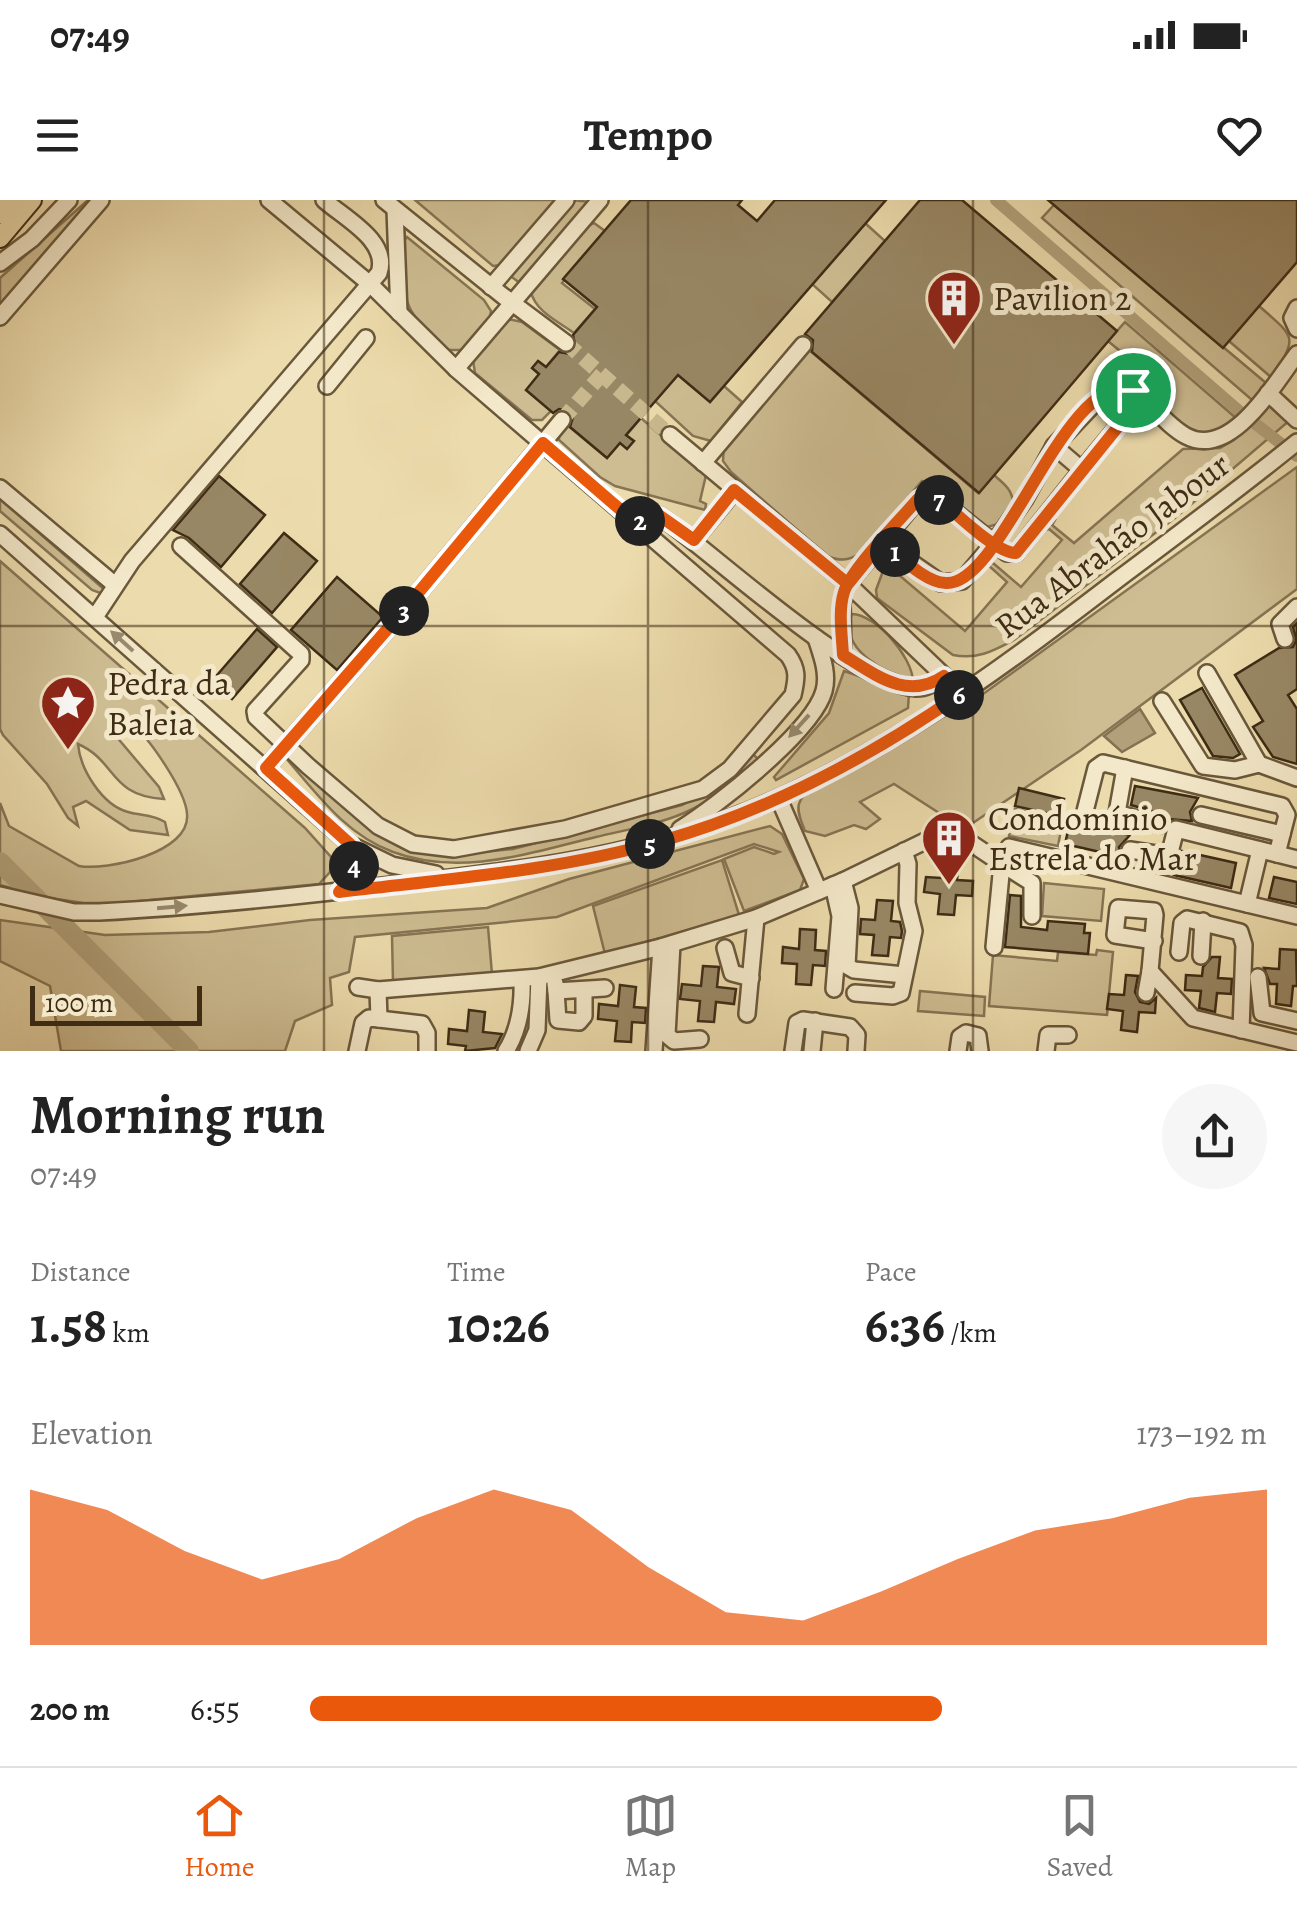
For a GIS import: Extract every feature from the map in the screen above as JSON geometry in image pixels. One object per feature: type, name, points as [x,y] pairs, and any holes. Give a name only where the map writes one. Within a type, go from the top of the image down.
[{"type":"highway","points":[[0,212],[10,200]]},
{"type":"main road","points":[[0,238],[32,200]]},
{"type":"street","points":[[0,262],[32,239],[69,200]]},
{"type":"street","points":[[0,316],[101,200]]},
{"type":"street","points":[[181,546],[301,654],[301,660],[254,713],[378,826],[398,838],[429,847],[454,849],[507,842],[602,820],[704,789],[718,780],[794,694],[796,666],[788,655],[456,369],[370,284],[270,200]]},
{"type":"street","points":[[95,616],[114,584],[191,489],[370,284],[382,265],[376,244],[324,200]]},
{"type":"street","points":[[491,287],[566,200]]},
{"type":"street","points":[[456,369],[600,200],[614,200]]},
{"type":"street","points":[[390,205],[399,312]]},
{"type":"street","points":[[390,205],[566,343]]},
{"type":"street","points":[[1297,308],[1292,318],[1297,330]]},
{"type":"street","points":[[328,386],[366,338]]},
{"type":"street","points":[[704,464],[803,345]]},
{"type":"street","points":[[882,542],[940,583],[962,581],[1025,499],[1054,446],[1108,389],[1124,386],[1142,397],[1182,434],[1195,440],[1220,438],[1241,423],[1296,359]]},
{"type":"street","points":[[1268,393],[1297,420]]},
{"type":"street","points":[[843,655],[842,603],[848,584],[924,495],[940,500],[1007,553],[1016,553],[1142,397]]},
{"type":"street","points":[[266,768],[562,420]]},
{"type":"street","points":[[670,435],[848,584],[962,693]]},
{"type":"street","name":"Rua Abrahão Jabour","points":[[0,895],[74,912],[138,910],[526,870],[662,841],[779,798],[903,733],[1029,647],[1297,442]]},
{"type":"street","points":[[1054,446],[1082,470]]},
{"type":"street","points":[[0,488],[114,584]]},
{"type":"street","points":[[694,540],[734,490]]},
{"type":"street","points":[[637,524],[646,515],[660,516],[816,638],[888,681],[910,687],[928,686],[944,676]]},
{"type":"street","name":"Rua Abrahão Jabour","points":[[0,534],[351,845],[392,865],[460,877]]},
{"type":"street","points":[[1285,640],[1280,624],[1297,608]]},
{"type":"street","points":[[662,841],[759,771],[811,713],[824,692],[826,678],[816,638]]},
{"type":"street","points":[[1207,672],[1260,764]]},
{"type":"street","points":[[1162,701],[1203,766],[1235,770],[1260,764],[1297,778]]},
{"type":"street","points":[[1083,819],[1097,765],[1125,768],[1282,806],[1286,815],[1277,854]]},
{"type":"street","points":[[1125,768],[1116,813],[1160,826]]},
{"type":"street","points":[[779,798],[832,886],[850,908],[847,966],[904,976]]},
{"type":"street","points":[[1201,814],[1282,834]]},
{"type":"street","points":[[358,987],[378,990],[543,981],[756,918],[950,829],[1032,883],[1032,916]]},
{"type":"street","points":[[1130,850],[1169,856],[1176,829],[1297,858]]},
{"type":"street","points":[[339,892],[352,875],[351,845]]},
{"type":"street","points":[[1009,847],[1297,916]]},
{"type":"street","points":[[1247,904],[1260,850]]},
{"type":"street","points":[[855,993],[902,993],[914,931],[907,903],[908,864],[904,851]]},
{"type":"street","points":[[994,947],[1002,864]]},
{"type":"street","points":[[832,886],[840,916],[834,990]]},
{"type":"street","points":[[747,1014],[756,918]]},
{"type":"street","points":[[1179,952],[1182,923],[1187,919],[1236,929],[1243,936],[1241,1030]]},
{"type":"street","points":[[1201,956],[1203,920]]},
{"type":"street","points":[[1146,993],[1154,941]]},
{"type":"street","points":[[667,946],[680,970],[667,1035],[674,1041],[700,1039]]},
{"type":"street","points":[[654,1051],[667,946]]},
{"type":"street","points":[[725,948],[734,975],[751,978]]},
{"type":"street","points":[[1150,971],[1186,1013],[1202,1021],[1297,1043]]},
{"type":"street","points":[[1258,977],[1262,1013],[1297,1021]]},
{"type":"street","points":[[543,981],[558,1020],[579,1022],[584,1016],[584,990]]},
{"type":"street","points":[[543,981],[584,990],[605,988]]},
{"type":"street","points":[[506,1051],[520,1016],[543,981]]},
{"type":"street","points":[[528,1051],[537,1030],[543,981]]},
{"type":"street","points":[[378,990],[379,1019]]},
{"type":"street","points":[[357,1051],[363,1023],[368,1018],[422,1024],[428,1033],[426,1051]]},
{"type":"street","points":[[793,1051],[796,1023],[815,1021],[854,1030],[856,1051]]},
{"type":"street","points":[[812,1051],[815,1021]]},
{"type":"street","points":[[958,1051],[960,1037],[966,1033],[978,1036],[980,1051]]},
{"type":"street","points":[[1046,1051],[1050,1034],[1068,1034]]},
{"type":"shaded area","points":[[92,200],[0,307],[0,278]]},
{"type":"shaded area","points":[[415,200],[559,200],[501,265],[493,266]]},
{"type":"shaded area","points":[[572,200],[590,202],[520,283],[509,275]]},
{"type":"shaded area","points":[[1054,205],[1266,383],[1252,400],[1042,218]]},
{"type":"shaded area","points":[[594,223],[605,231],[562,283],[595,309],[574,333],[542,310],[531,292],[581,230]]},
{"type":"shaded area","points":[[865,223],[885,241],[832,302],[812,284]]},
{"type":"shaded area","points":[[407,237],[484,300],[491,311],[489,321],[463,350],[446,350],[420,323],[407,302]]},
{"type":"shaded area","points":[[1259,306],[1281,325],[1289,339],[1286,354],[1272,378],[1229,341]]},
{"type":"shaded area","points":[[508,319],[522,322],[560,350],[546,367],[539,362],[533,368],[539,374],[551,411],[542,420],[532,420],[475,373],[473,360]]},
{"type":"shaded area","points":[[1125,322],[1236,418],[1224,429],[1211,433],[1198,432],[1174,417],[1141,387],[1144,371],[1108,341]]},
{"type":"shaded area","points":[[808,349],[978,493],[994,475],[1001,481],[1013,502],[998,524],[987,527],[932,482],[922,481],[859,554],[836,559],[827,556],[731,472],[723,461],[724,446]]},
{"type":"shaded area","points":[[678,375],[710,402],[724,386],[742,402],[711,441],[693,436],[655,401]]},
{"type":"shaded area","points":[[1270,402],[1290,420],[1175,518],[999,648],[977,655],[953,655],[877,598],[883,571],[892,569],[965,631],[1007,582],[988,565],[993,563],[1021,587],[1062,540],[1049,529],[1042,531],[1052,519],[1052,525],[1074,543],[1183,449],[1220,448],[1234,440]]},
{"type":"shaded area","points":[[641,418],[706,475],[700,501],[706,504],[705,510],[615,486],[559,440],[559,432],[566,424],[607,458]]},
{"type":"shaded area","points":[[1297,467],[1297,589],[1081,750],[964,829],[894,784],[860,802],[880,819],[866,829],[854,825],[825,836],[805,831],[799,803],[819,781],[972,702]]},
{"type":"shaded area","points":[[0,499],[106,591],[103,594],[92,590],[0,511]]},
{"type":"shaded area","points":[[0,561],[305,828],[331,857],[330,872],[319,884],[118,903],[42,897],[0,885],[0,803],[9,826],[79,866],[92,867],[126,862],[162,849],[185,828],[187,814],[165,765],[138,730],[125,721],[109,717],[110,729],[159,787],[164,799],[133,792],[91,751],[78,744],[83,764],[94,785],[110,802],[128,812],[165,822],[168,835],[130,830],[86,801],[73,807],[78,826],[3,735]]},
{"type":"shaded area","points":[[852,614],[872,622],[892,639],[907,661],[913,681],[867,658],[851,638]]},
{"type":"shaded area","points":[[844,671],[909,693],[908,708],[776,780],[774,777],[829,713]]},
{"type":"shaded area","points":[[1140,709],[1155,733],[1122,752],[1104,736]]},
{"type":"shaded area","points":[[289,753],[375,830],[453,855],[513,849],[682,805],[726,781],[753,754],[758,759],[714,797],[663,821],[495,860],[444,862],[393,852],[361,835],[309,785],[285,757]]},
{"type":"shaded area","points":[[1015,809],[1063,819],[1058,846],[1009,836]]},
{"type":"shaded area","points":[[770,826],[782,834],[804,879],[800,890],[744,911],[724,859],[754,847],[779,852],[754,844],[557,917],[355,937],[349,972],[330,978],[332,1005],[295,1021],[285,1051],[61,1051],[50,986],[0,961],[0,920],[105,935],[209,932],[310,920],[487,908],[569,879]]},
{"type":"shaded area","points":[[722,860],[739,915],[605,954],[593,906]]},
{"type":"shaded area","points":[[1044,883],[1104,889],[1101,921],[1042,916]]},
{"type":"shaded area","points":[[488,927],[492,974],[393,982],[392,936]]},
{"type":"shaded area","points":[[1097,950],[1113,952],[1107,1015],[989,1006],[993,955],[1057,961],[1058,952],[1096,955]]},
{"type":"shaded area","points":[[920,991],[985,997],[984,1016],[918,1011]]},
{"type":"building","points":[[631,200],[742,200],[738,205],[757,221],[775,200],[886,200],[710,402],[678,375],[626,435],[634,441],[627,449],[620,443],[607,458],[570,427],[573,417],[568,411],[559,409],[553,413],[526,390],[539,374],[532,368],[538,361],[546,367],[559,352],[570,354],[576,349],[573,335],[597,307],[563,279]]},
{"type":"building","name":"Pavilion 2","points":[[920,200],[962,200],[1117,331],[979,493],[812,352],[813,340],[805,334]]},
{"type":"building","points":[[1048,200],[1297,200],[1297,262],[1223,348]]},
{"type":"building","points":[[219,476],[265,515],[221,567],[189,538],[173,530]]},
{"type":"building","points":[[284,533],[317,561],[272,613],[240,584]]},
{"type":"building","points":[[337,577],[383,617],[337,670],[291,630]]},
{"type":"building","points":[[1297,623],[1297,689],[1288,695],[1297,709],[1297,764],[1273,757],[1253,727],[1263,721],[1235,675],[1279,648],[1293,647],[1293,627]]},
{"type":"building","points":[[257,629],[277,647],[232,699],[211,682]]},
{"type":"building","points":[[1202,688],[1240,754],[1233,758],[1213,756],[1180,700]]},
{"type":"building","points":[[1135,786],[1198,798],[1190,812],[1192,821],[1168,819],[1131,805]]},
{"type":"building","points":[[1019,788],[1064,799],[1060,816],[1015,806]]},
{"type":"building","points":[[1070,822],[1081,830],[1091,826],[1130,835],[1119,847],[1122,857],[1065,844]]},
{"type":"building","points":[[1182,851],[1236,863],[1231,888],[1174,875]]},
{"type":"building","name":"Condomínio Estrela do Mar","points":[[943,858],[959,860],[957,880],[973,881],[972,896],[956,895],[954,915],[938,914],[940,894],[924,892],[926,877],[941,878]]},
{"type":"building","points":[[1274,877],[1297,882],[1297,904],[1269,898]]},
{"type":"building","points":[[1010,895],[1021,896],[1021,927],[1047,930],[1048,921],[1085,924],[1084,933],[1090,933],[1088,954],[1005,947]]},
{"type":"building","points":[[877,900],[893,901],[891,921],[900,922],[902,931],[901,938],[890,937],[888,956],[872,955],[874,935],[860,934],[861,919],[875,920]]},
{"type":"building","points":[[800,929],[816,930],[815,950],[826,951],[825,966],[813,965],[811,985],[796,984],[797,964],[782,963],[783,947],[799,949]]},
{"type":"building","points":[[1280,949],[1296,950],[1297,986],[1293,986],[1291,1006],[1276,1004],[1277,984],[1270,984],[1264,968],[1279,969]]},
{"type":"building","points":[[1212,957],[1220,957],[1218,978],[1232,979],[1231,994],[1217,993],[1215,1012],[1199,1008],[1201,991],[1185,990],[1186,975],[1202,976],[1203,967]]},
{"type":"building","points":[[703,966],[719,967],[717,987],[736,989],[734,1004],[716,1002],[714,1022],[698,1021],[700,1001],[680,999],[682,984],[701,986]]},
{"type":"building","points":[[1126,975],[1138,976],[1135,992],[1140,1002],[1149,1004],[1156,998],[1155,1013],[1139,1012],[1137,1032],[1121,1030],[1123,1011],[1107,1009],[1109,994],[1124,995]]},
{"type":"building","points":[[620,985],[636,987],[634,1007],[646,1008],[645,1023],[632,1022],[631,1042],[615,1041],[617,1021],[598,1019],[599,1004],[618,1006]]},
{"type":"building","points":[[469,1010],[485,1012],[483,1032],[502,1034],[495,1048],[465,1051],[466,1046],[448,1044],[449,1029],[467,1031]]},
{"type":"waterway","points":[[996,200],[1239,411],[1297,456]]},
{"type":"waterway","points":[[0,862],[189,1051]]},
{"type":"tunnel","points":[[566,343],[670,435]]},
{"type":"tunnel","points":[[562,420],[602,374]]},
{"type":"place","name":"Pavilion 2","points":[[954,347]]},
{"type":"place","name":"Pedra da Baleia","points":[[68,752]]},
{"type":"place","name":"Condomínio Estrela do Mar","points":[[949,887]]},
{"type":"route","points":[[1133,390],[1124,386],[1108,389],[1054,446],[1025,499],[994,543],[971,574],[952,583],[940,583],[929,577],[882,542],[848,584],[734,490],[694,540],[660,516],[646,515],[637,524],[543,443],[266,768],[351,845],[352,875],[339,892],[526,870],[602,854],[662,841],[779,798],[903,733],[962,693],[944,676],[919,688],[888,681],[843,655],[844,592],[848,584],[882,542],[918,499],[933,496],[940,500],[994,543],[1007,553],[1016,553],[1142,397],[1133,390]]}]
